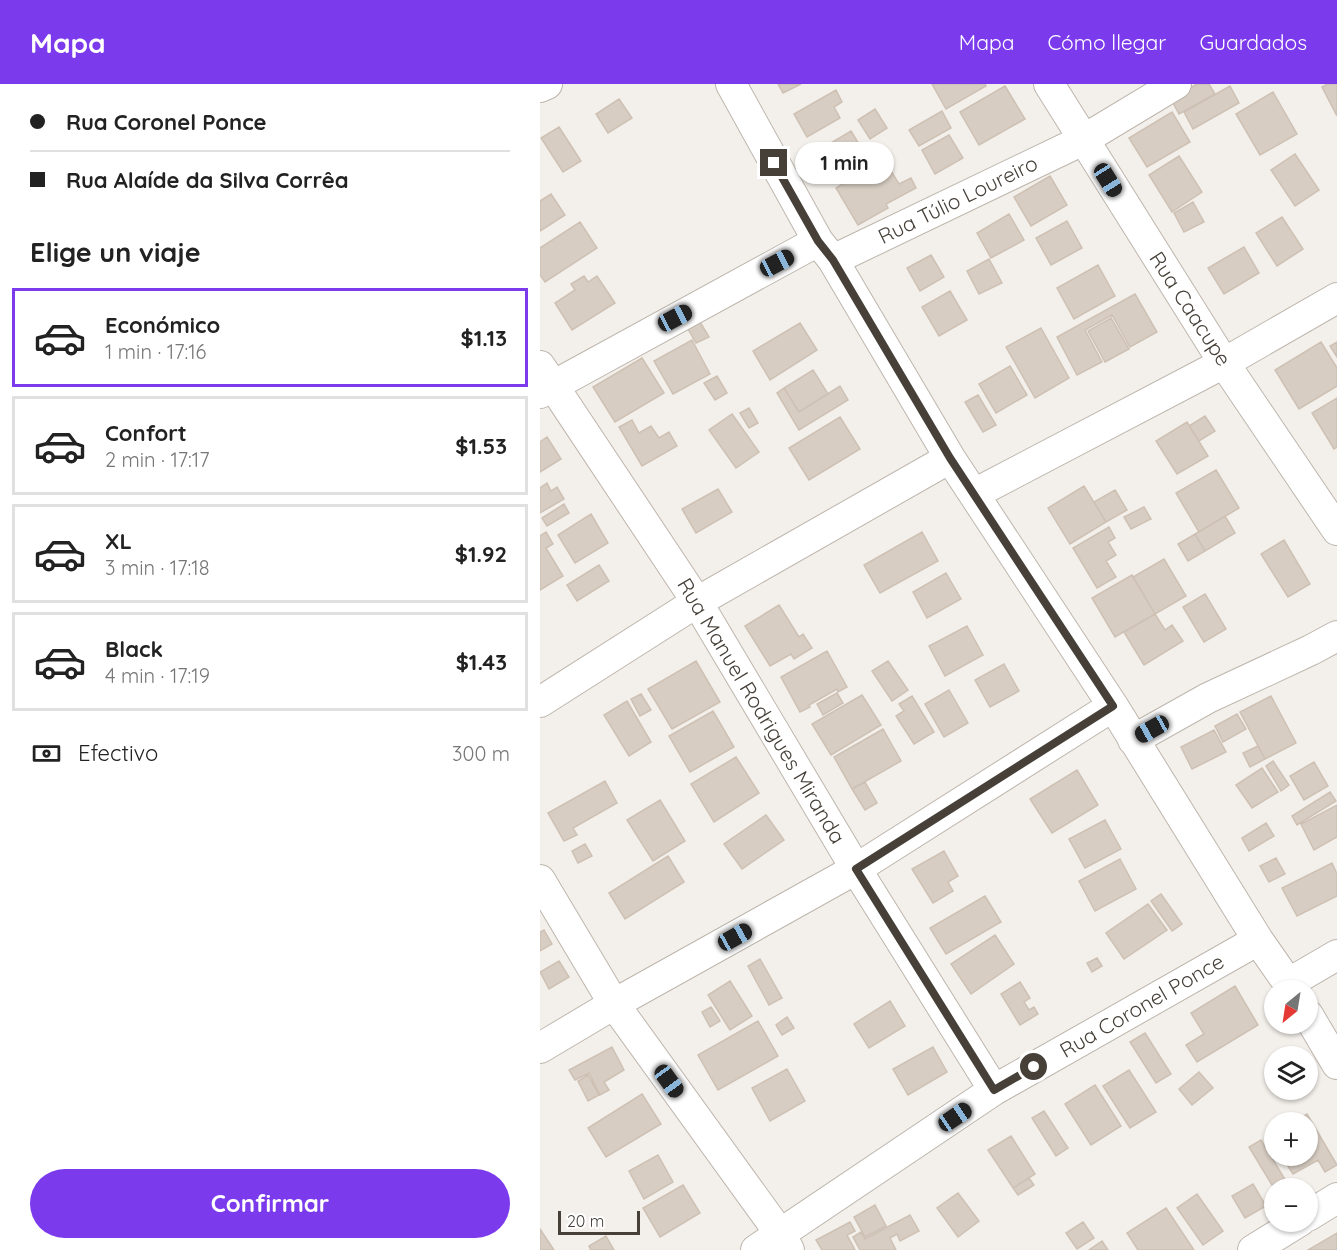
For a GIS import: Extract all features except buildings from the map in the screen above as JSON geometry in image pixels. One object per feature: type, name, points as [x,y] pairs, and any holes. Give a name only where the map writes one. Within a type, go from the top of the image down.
[{"type":"street","points":[[540,87],[547,84]]},
{"type":"street","points":[[731,84],[825,251],[950,458],[1113,706],[1258,940],[1287,980]]},
{"type":"street","name":"Rua Caacupe","points":[[1049,84],[1224,363],[1337,530]]},
{"type":"street","name":"Rua Túlio Loureiro","points":[[544,381],[825,251],[1083,140],[1176,84]]},
{"type":"street","points":[[974,494],[1224,363],[1337,298]]},
{"type":"street","name":"Rua Manuel Rodrigues Miranda","points":[[544,381],[697,602],[856,869],[994,1090]]},
{"type":"street","points":[[540,702],[697,602],[950,458]]},
{"type":"street","points":[[1133,740],[1208,698],[1337,636]]},
{"type":"street","points":[[540,1048],[614,1004],[856,869],[1113,706]]},
{"type":"street","points":[[540,880],[614,1004],[785,1242]]},
{"type":"street","name":"Rua Coronel Ponce","points":[[756,1250],[785,1242],[994,1090],[1258,940]]},
{"type":"street","points":[[1300,980],[1337,956]]},
{"type":"street","points":[[1318,1032],[1337,1064]]},
{"type":"street","points":[[1318,1210],[1337,1198]]},
{"type":"street","points":[[1253,1250],[1282,1232]]},
{"type":"route","points":[[774,163],[818,241],[833,260],[950,458],[1113,706],[856,869],[994,1090],[1034,1067]]}]
